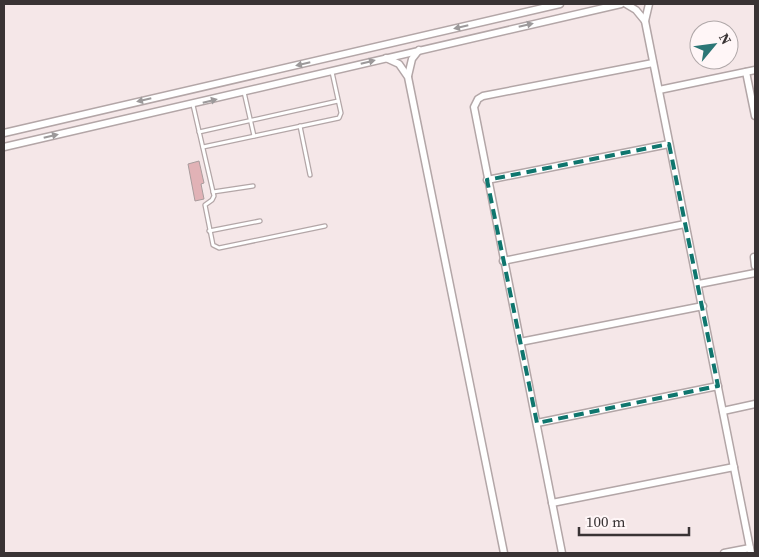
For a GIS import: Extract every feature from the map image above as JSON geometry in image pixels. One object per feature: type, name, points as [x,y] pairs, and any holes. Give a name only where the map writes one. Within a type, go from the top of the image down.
[{"type":"street","points":[[4,133],[560,4]]},
{"type":"street","points":[[4,147],[193,105],[385,58],[621,4]]},
{"type":"street","points":[[626,4],[636,10],[645,22]]},
{"type":"street","points":[[649,4],[645,22],[751,551],[724,553]]},
{"type":"street","points":[[419,50],[410,65],[408,77],[504,553]]},
{"type":"street","points":[[385,58],[399,64],[408,77]]},
{"type":"street","points":[[562,553],[473,110],[478,99],[483,96],[653,63]]},
{"type":"street","points":[[658,90],[755,70]]},
{"type":"street","points":[[746,72],[755,116]]},
{"type":"street","points":[[487,180],[669,144]]},
{"type":"street","points":[[503,261],[685,224]]},
{"type":"street","points":[[754,257],[755,266]]},
{"type":"street","points":[[699,284],[755,273]]},
{"type":"street","points":[[520,342],[703,306]]},
{"type":"street","points":[[537,423],[718,386]]},
{"type":"street","points":[[722,411],[755,404]]},
{"type":"street","points":[[552,503],[734,467]]},
{"type":"lane","points":[[203,147],[339,118],[341,113],[332,71]]},
{"type":"lane","points":[[244,92],[254,136]]},
{"type":"lane","points":[[199,132],[338,101]]},
{"type":"lane","points":[[193,105],[213,192],[213,199],[205,205],[212,243],[219,248],[325,226]]},
{"type":"lane","points":[[300,126],[310,174]]},
{"type":"lane","points":[[213,192],[253,186]]},
{"type":"lane","points":[[209,231],[260,220]]},
{"type":"highlighted area","points":[[669,144],[718,386],[537,423],[487,180]]},
{"type":"building","points":[[199,161],[204,183],[201,184],[204,199],[195,201],[188,164]]}]
